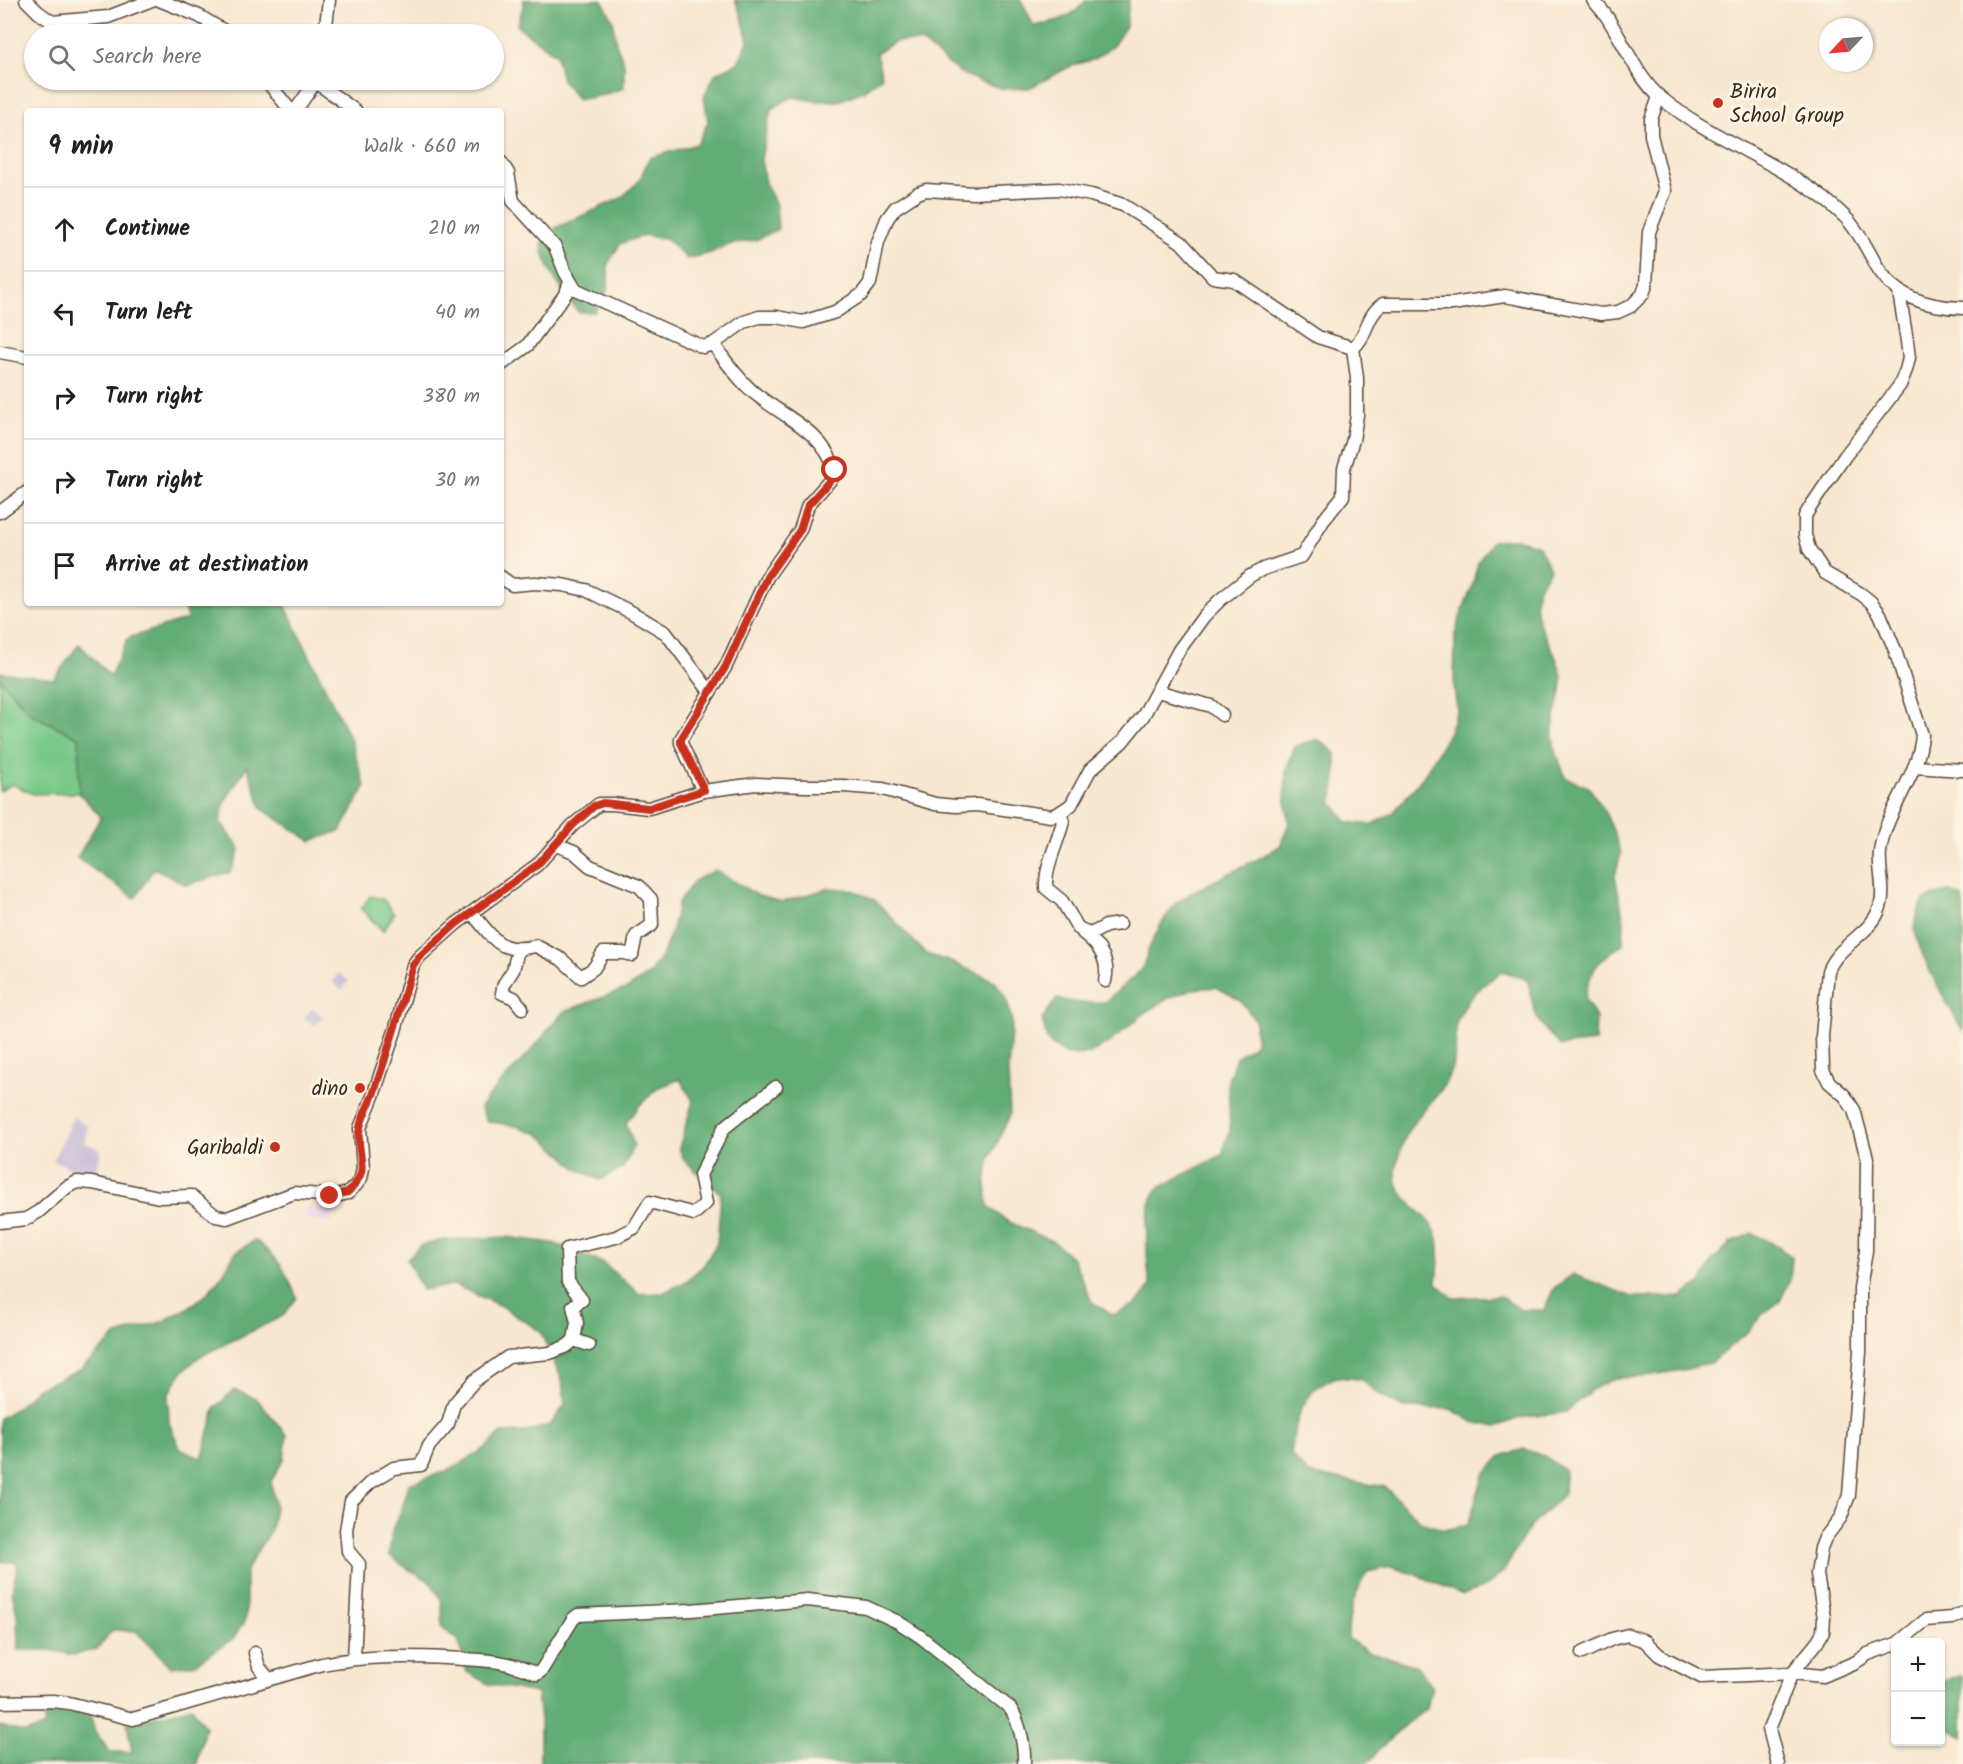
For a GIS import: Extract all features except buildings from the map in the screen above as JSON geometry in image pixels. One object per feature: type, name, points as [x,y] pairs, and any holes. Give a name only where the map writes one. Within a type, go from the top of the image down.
[{"type":"street","points":[[26,0],[52,22],[108,17],[152,0]]},
{"type":"street","points":[[159,0],[199,16],[212,24]]},
{"type":"street","points":[[326,24],[329,0]]},
{"type":"street","points":[[1593,0],[1609,19],[1637,68],[1659,97],[1698,124],[1823,198],[1846,218],[1860,235],[1887,281],[1899,292],[1926,304],[1963,308]]},
{"type":"street","points":[[275,90],[290,108]]},
{"type":"street","points":[[295,108],[310,90]]},
{"type":"street","points":[[329,90],[352,108]]},
{"type":"street","points":[[0,1222],[26,1219],[38,1212],[67,1187],[77,1182],[159,1197],[190,1196],[216,1216],[227,1218],[294,1193],[336,1196],[348,1192],[361,1178],[363,1168],[360,1128],[395,1031],[413,965],[442,937],[537,865],[573,825],[599,804],[649,808],[704,790],[756,784],[883,789],[935,804],[977,805],[1051,816],[1059,813],[1071,804],[1090,770],[1122,742],[1134,727],[1179,650],[1204,616],[1250,576],[1263,569],[1302,556],[1323,521],[1342,496],[1344,468],[1353,440],[1357,415],[1357,378],[1353,348],[1360,340],[1371,316],[1383,304],[1452,303],[1505,296],[1601,314],[1618,312],[1635,302],[1643,294],[1646,285],[1649,232],[1665,191],[1651,135],[1651,119],[1659,97]]},
{"type":"street","points":[[504,167],[508,173],[513,201],[555,247],[575,289],[703,347],[713,344],[744,322],[759,316],[803,322],[835,312],[861,294],[870,283],[878,242],[887,219],[895,208],[918,193],[926,190],[974,193],[1059,189],[1091,195],[1123,206],[1181,242],[1191,250],[1213,277],[1234,280],[1303,328],[1332,343],[1353,348]]},
{"type":"street","points":[[504,363],[527,346],[566,293],[570,282]]},
{"type":"street","points":[[1778,1764],[1769,1729],[1792,1673],[1823,1632],[1824,1618],[1817,1574],[1825,1538],[1841,1517],[1849,1494],[1860,1352],[1860,1288],[1867,1232],[1867,1158],[1854,1110],[1845,1095],[1829,1082],[1823,1070],[1821,1054],[1828,971],[1832,961],[1873,919],[1880,907],[1880,853],[1885,829],[1914,767],[1922,735],[1895,650],[1880,614],[1861,594],[1825,573],[1809,549],[1804,523],[1809,509],[1903,379],[1909,357],[1899,292]]},
{"type":"street","points":[[704,790],[681,741],[734,650],[767,577],[800,530],[808,505],[832,478],[835,470],[821,444],[810,432],[752,391],[713,344]]},
{"type":"street","points":[[0,352],[24,356]]},
{"type":"street","points":[[0,512],[24,494]]},
{"type":"street","points":[[504,578],[512,585],[535,583],[586,590],[631,612],[666,633],[710,692]]},
{"type":"street","points":[[1157,691],[1211,706],[1222,716]]},
{"type":"street","points":[[1914,767],[1963,770]]},
{"type":"street","points":[[1059,813],[1063,821],[1050,863],[1046,888],[1062,901],[1078,928],[1097,945],[1105,960],[1108,972],[1106,981]]},
{"type":"street","points":[[472,913],[498,944],[518,950],[536,945],[561,959],[581,977],[594,968],[603,953],[633,955],[636,936],[652,925],[651,899],[639,886],[591,866],[574,852],[556,845]]},
{"type":"street","points":[[1078,928],[1091,934],[1106,926],[1120,924]]},
{"type":"street","points":[[518,950],[513,970],[504,984],[502,993],[514,998],[522,1008]]},
{"type":"street","points":[[354,1658],[359,1564],[348,1551],[346,1530],[351,1501],[371,1482],[394,1468],[421,1465],[429,1446],[448,1424],[454,1404],[474,1381],[508,1357],[550,1353],[567,1346],[574,1340],[577,1323],[573,1306],[582,1300],[568,1281],[567,1249],[616,1237],[634,1228],[650,1202],[694,1214],[706,1203],[700,1175],[724,1128],[750,1105],[776,1087]]},
{"type":"street","points":[[574,1340],[589,1345]]},
{"type":"street","points":[[0,1702],[69,1702],[133,1719],[322,1664],[354,1658],[390,1656],[502,1661],[537,1674],[573,1619],[585,1614],[691,1610],[808,1600],[866,1607],[898,1622],[921,1637],[1010,1708],[1014,1713],[1021,1740],[1024,1764]]},
{"type":"street","points":[[1903,1638],[1926,1620],[1952,1618],[1963,1612]]},
{"type":"street","points":[[1582,1653],[1612,1639],[1628,1635],[1645,1641],[1659,1656],[1701,1677],[1792,1673],[1823,1676],[1891,1645]]},
{"type":"street","points":[[255,1653],[259,1667],[269,1679]]},
{"type":"shaded area","points":[[339,973],[349,981],[342,990],[332,982]]},
{"type":"shaded area","points":[[312,1008],[323,1016],[315,1026],[304,1018]]},
{"type":"shaded area","points":[[324,1078],[336,1085],[330,1093],[324,1089],[322,1092],[317,1089]]},
{"type":"shaded area","points":[[73,1117],[88,1126],[84,1142],[101,1150],[95,1179],[53,1160]]},
{"type":"shaded area","points":[[308,1206],[334,1211],[332,1223],[306,1218]]},
{"type":"green space","points":[[523,0],[602,0],[613,20],[616,43],[624,64],[624,88],[578,100],[562,80],[556,55],[517,26]]},
{"type":"green space","points":[[735,0],[1021,0],[1034,26],[1070,15],[1086,0],[1129,0],[1129,2],[1126,26],[1113,46],[1094,59],[1071,66],[1029,88],[1004,89],[981,82],[959,72],[921,42],[897,41],[876,53],[882,77],[863,91],[839,101],[816,101],[792,97],[771,109],[761,159],[765,183],[776,204],[778,229],[756,240],[731,244],[687,259],[668,240],[644,235],[620,244],[608,264],[608,289],[595,312],[578,312],[546,262],[542,244],[555,228],[621,198],[639,181],[649,158],[697,144],[708,122],[704,97],[715,74],[738,63],[748,41]]},
{"type":"green space","points":[[1516,539],[1539,546],[1550,569],[1538,589],[1536,613],[1556,657],[1562,680],[1554,724],[1554,743],[1566,778],[1589,787],[1603,808],[1621,853],[1615,876],[1624,921],[1623,944],[1601,961],[1589,980],[1585,999],[1596,1018],[1595,1042],[1561,1046],[1546,1031],[1537,1017],[1528,980],[1503,971],[1474,994],[1466,1004],[1456,1025],[1454,1059],[1447,1079],[1437,1095],[1414,1122],[1404,1140],[1397,1163],[1397,1183],[1406,1198],[1432,1225],[1436,1233],[1439,1251],[1437,1283],[1453,1298],[1500,1296],[1521,1310],[1544,1310],[1554,1288],[1573,1274],[1632,1297],[1681,1297],[1701,1283],[1712,1261],[1731,1243],[1752,1233],[1774,1244],[1792,1257],[1790,1280],[1780,1301],[1712,1362],[1688,1369],[1640,1377],[1615,1378],[1593,1389],[1566,1412],[1519,1418],[1496,1427],[1473,1422],[1451,1409],[1403,1408],[1380,1395],[1360,1379],[1335,1377],[1314,1389],[1301,1409],[1294,1432],[1291,1455],[1308,1474],[1385,1487],[1420,1521],[1444,1530],[1468,1525],[1483,1476],[1501,1456],[1524,1449],[1546,1457],[1565,1471],[1564,1494],[1530,1527],[1504,1571],[1485,1587],[1463,1595],[1417,1575],[1391,1567],[1367,1572],[1353,1604],[1348,1639],[1368,1652],[1417,1666],[1432,1686],[1427,1709],[1388,1740],[1367,1764],[540,1764],[540,1720],[537,1693],[488,1684],[467,1672],[458,1640],[442,1628],[442,1601],[430,1581],[389,1555],[392,1530],[409,1484],[452,1469],[484,1449],[502,1433],[526,1432],[550,1425],[565,1405],[562,1380],[540,1331],[501,1306],[455,1285],[422,1290],[407,1259],[420,1246],[443,1240],[506,1237],[553,1243],[601,1262],[640,1294],[663,1293],[685,1282],[704,1265],[717,1243],[721,1194],[684,1160],[679,1148],[693,1101],[680,1079],[658,1088],[640,1105],[626,1123],[634,1145],[623,1168],[600,1180],[578,1169],[539,1134],[516,1126],[487,1121],[480,1107],[563,1012],[628,988],[649,974],[663,954],[672,930],[678,903],[694,881],[715,870],[759,896],[782,902],[830,888],[853,890],[875,900],[926,954],[949,961],[995,981],[1007,1000],[1012,1022],[1008,1069],[1010,1115],[989,1160],[986,1183],[988,1206],[1007,1221],[1054,1242],[1073,1259],[1092,1302],[1114,1315],[1136,1304],[1150,1286],[1147,1222],[1152,1199],[1161,1187],[1222,1155],[1230,1130],[1228,1081],[1236,1057],[1255,1045],[1255,1020],[1240,1000],[1216,987],[1192,989],[1169,998],[1147,1011],[1110,1042],[1090,1054],[1067,1055],[1048,1042],[1042,1019],[1057,999],[1081,1003],[1105,1002],[1142,969],[1150,946],[1176,903],[1280,846],[1289,823],[1285,795],[1286,770],[1295,746],[1318,739],[1336,753],[1336,777],[1332,802],[1347,822],[1371,825],[1393,813],[1423,777],[1448,734],[1457,710],[1454,686],[1455,635],[1478,562],[1493,540]]},
{"type":"green space","points":[[183,606],[285,606],[351,741],[365,787],[341,831],[311,841],[262,809],[247,766],[224,803],[220,821],[240,849],[231,872],[186,885],[154,868],[135,898],[77,858],[101,817],[79,793],[79,738],[31,714],[0,679],[0,672],[54,679],[79,644],[110,676],[128,638],[188,619]]},
{"type":"green space","points":[[0,679],[31,714],[79,738],[79,793],[33,794],[12,784],[0,791]]},
{"type":"green space","points":[[1947,891],[1963,898],[1963,1031],[1925,961],[1915,932],[1915,922],[1924,900]]},
{"type":"green space","points":[[370,896],[383,899],[394,914],[383,931],[361,909]]},
{"type":"green space","points":[[255,1240],[281,1266],[297,1298],[283,1316],[199,1357],[181,1373],[168,1395],[169,1423],[180,1448],[202,1459],[215,1408],[234,1390],[256,1398],[287,1435],[284,1459],[271,1481],[275,1506],[271,1529],[246,1570],[246,1618],[234,1638],[195,1664],[171,1667],[136,1631],[112,1630],[97,1649],[74,1655],[50,1650],[18,1650],[17,1615],[12,1591],[18,1563],[0,1561],[0,1418],[18,1407],[36,1389],[80,1370],[117,1335],[162,1322],[186,1309],[207,1294],[223,1274],[235,1253]]},
{"type":"green space","points":[[1963,1677],[1963,1737],[1945,1723],[1945,1681]]},
{"type":"green space","points":[[192,1707],[205,1727],[197,1764],[0,1764],[0,1726],[25,1733],[44,1727],[45,1714],[91,1714],[94,1730],[110,1752],[132,1752],[127,1723]]},
{"type":"place","name":"Birira School Group","points":[[1718,103]]},
{"type":"place","name":"dino","points":[[360,1088]]},
{"type":"place","name":"Garibaldi","points":[[275,1147]]},
{"type":"route","points":[[330,1196],[348,1192],[361,1178],[363,1168],[359,1140],[360,1128],[395,1031],[413,965],[419,957],[456,924],[537,865],[573,825],[594,806],[603,803],[644,809],[704,790],[681,739],[726,666],[767,577],[800,530],[808,505],[835,475],[835,470]]}]
